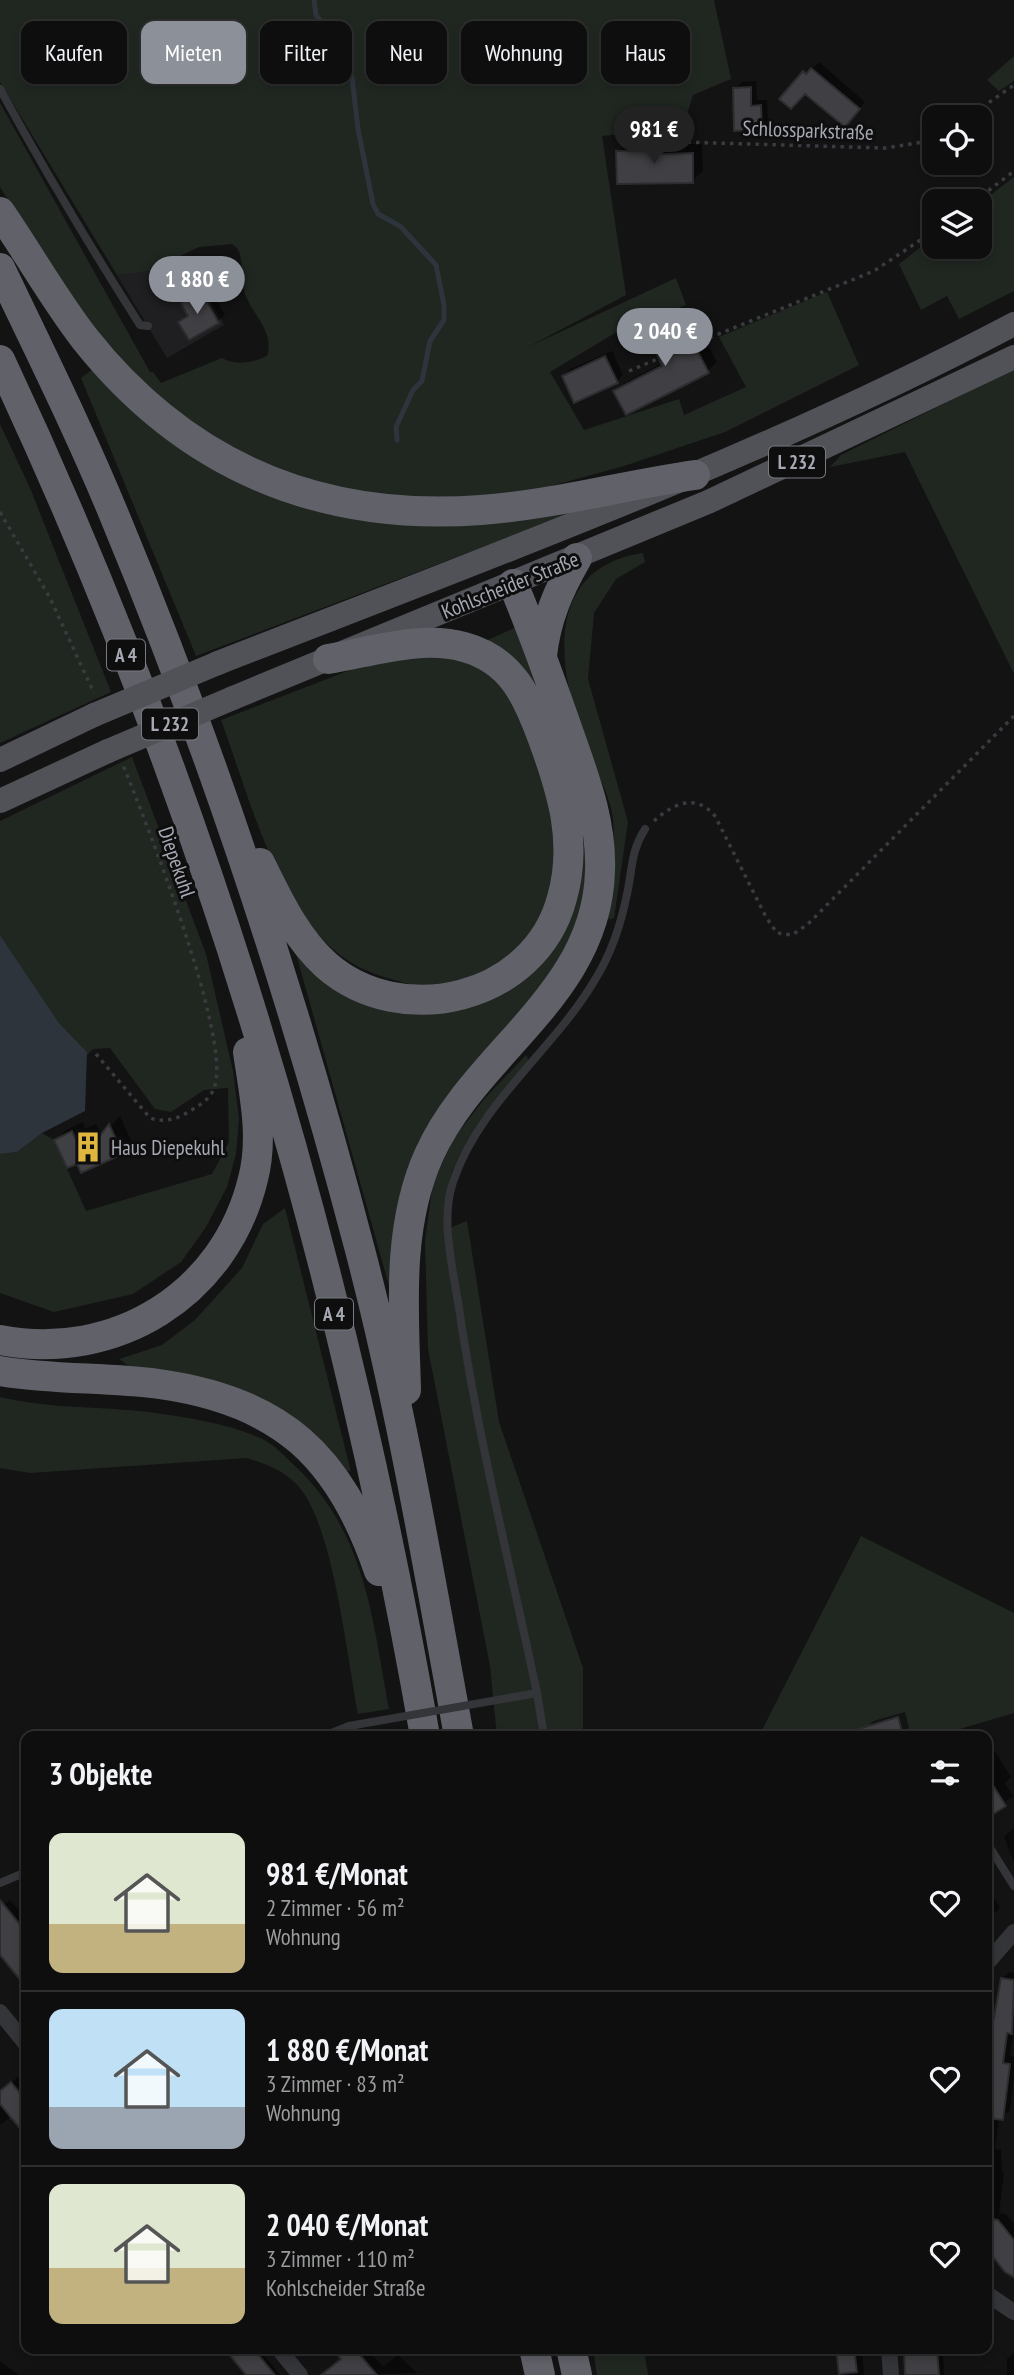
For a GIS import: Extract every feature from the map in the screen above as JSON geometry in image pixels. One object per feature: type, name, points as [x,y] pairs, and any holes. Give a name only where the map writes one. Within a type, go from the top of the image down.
[{"type":"highway","points":[[0,212],[62,308],[110,369],[166,422],[203,449],[256,478],[332,501],[440,512],[517,506],[695,475]]},
{"type":"highway","name":"A 4","points":[[0,268],[117,520],[215,774],[305,1051],[361,1252],[408,1453],[458,1731]]},
{"type":"highway","name":"A 4","points":[[0,360],[45,455],[111,615],[172,776],[266,1057],[379,1494],[424,1731]]},
{"type":"highway","points":[[542,657],[547,621],[557,592],[577,558]]},
{"type":"highway","points":[[408,1453],[405,1258],[409,1225],[423,1172],[437,1139],[458,1106],[557,990],[579,954],[596,902],[600,845],[594,811],[542,657],[513,584]]},
{"type":"highway","points":[[215,774],[293,927],[326,964],[356,986],[393,999],[438,1000],[481,989],[522,962],[546,933],[561,902],[570,840],[563,797],[533,712],[520,684],[496,660],[462,646],[421,643],[328,659]]},
{"type":"highway","points":[[0,1340],[26,1345],[79,1342],[124,1331],[160,1314],[190,1289],[215,1260],[237,1221],[253,1180],[257,1151],[258,1118],[234,958]]},
{"type":"highway","points":[[0,1371],[54,1378],[157,1384],[196,1390],[240,1404],[289,1432],[330,1472],[359,1517],[414,1675]]},
{"type":"highway","points":[[535,2354],[540,2375]]},
{"type":"highway","points":[[572,2354],[577,2375]]},
{"type":"main road","name":"Kohlscheider Straße","points":[[0,760],[95,707],[218,663],[695,475],[802,428],[1014,324]]},
{"type":"main road","name":"Kohlscheider Straße","points":[[0,801],[115,757],[233,698],[577,558],[799,461],[1014,357]]},
{"type":"main road","points":[[501,553],[513,584]]},
{"type":"street","points":[[992,1957],[1014,1932]]},
{"type":"street","points":[[0,2012],[21,2038]]},
{"type":"street","points":[[992,2297],[1014,2312]]},
{"type":"street","points":[[283,2354],[300,2375]]},
{"type":"street","points":[[890,2354],[891,2375]]},
{"type":"lane","points":[[0,89],[53,186],[103,268],[141,325],[148,326]]},
{"type":"lane","points":[[543,1731],[471,1389],[449,1233],[452,1183],[468,1149],[490,1116],[559,1030],[596,978],[616,938],[628,892],[632,853],[645,829]]},
{"type":"lane","points":[[336,1731],[349,1726],[537,1693]]},
{"type":"lane","points":[[992,1851],[1014,1886]]},
{"type":"lane","points":[[0,1883],[21,1874]]},
{"type":"path","points":[[985,105],[1014,85]]},
{"type":"path","name":"Schlossparkstraße","points":[[679,142],[886,148],[922,140]]},
{"type":"path","points":[[991,189],[1014,171]]},
{"type":"path","points":[[694,344],[874,271],[922,239]]},
{"type":"path","points":[[629,371],[688,346]]},
{"type":"path","points":[[0,512],[50,598],[95,707]]},
{"type":"path","points":[[645,829],[671,808],[685,802],[700,802],[708,807],[766,917],[777,933],[792,935],[808,924],[1014,716]]},
{"type":"path","name":"Diepekuhl","points":[[96,1054],[150,1118],[160,1122],[178,1118],[203,1103],[216,1085],[214,1041],[196,971],[148,826],[115,757]]},
{"type":"shaded area","points":[[0,0],[714,0],[731,79],[693,95],[683,127],[602,136],[626,295],[528,347],[676,278],[686,305],[620,330],[550,372],[584,430],[679,399],[684,415],[746,387],[719,337],[827,292],[859,365],[725,432],[624,466],[526,493],[401,500],[332,492],[250,461],[174,415],[81,314],[0,187],[0,103],[150,372],[153,372],[161,383],[222,358],[244,363],[256,360],[267,356],[269,347],[262,323],[245,294],[241,260],[238,249],[232,244],[199,247],[170,261],[168,269],[117,275],[0,82]]},
{"type":"shaded area","points":[[1014,56],[1014,81],[999,91],[987,80]]},
{"type":"shaded area","points":[[1014,177],[1014,291],[959,319],[947,296],[921,310],[899,264],[922,246],[922,259],[992,259],[992,194]]},
{"type":"shaded area","points":[[168,269],[172,303],[203,286],[224,325],[167,358],[117,275]]},
{"type":"shaded area","points":[[93,369],[152,427],[204,464],[264,490],[583,509],[196,656],[81,378]]},
{"type":"shaded area","points":[[1014,369],[1014,674],[905,452],[830,467],[841,455]]},
{"type":"shaded area","points":[[0,424],[30,488],[111,692],[0,743]]},
{"type":"shaded area","points":[[643,553],[645,562],[616,579],[594,613],[588,679],[628,822],[614,918],[606,920],[613,854],[613,818],[574,710],[564,652],[566,624],[574,599],[588,578],[611,562]]},
{"type":"shaded area","points":[[519,626],[585,812],[589,884],[562,962],[459,1089],[391,1293],[295,950],[406,1010],[544,953],[576,813],[483,642]]},
{"type":"shaded area","points":[[443,656],[489,670],[506,685],[524,721],[547,789],[555,822],[558,855],[553,890],[546,908],[523,943],[489,972],[469,982],[450,988],[430,989],[380,976],[355,965],[333,950],[312,927],[296,904],[270,854],[221,720],[371,662]]},
{"type":"shaded area","points":[[132,757],[206,954],[233,1071],[239,1119],[236,1154],[227,1187],[206,1227],[181,1262],[133,1294],[54,1312],[0,1293],[0,1154],[17,1152],[42,1133],[54,1140],[86,1211],[212,1174],[229,1142],[228,1088],[204,1090],[171,1112],[155,1109],[110,1048],[93,1049],[87,1055],[59,1023],[0,935],[0,821]]},
{"type":"shaded area","points":[[0,935],[59,1023],[87,1052],[85,1111],[42,1133],[17,1152],[0,1154]]},
{"type":"shaded area","points":[[526,1055],[529,1060],[481,1120],[452,1171],[446,1203],[445,1230],[467,1221],[499,1422],[583,1668],[583,1731],[496,1731],[490,1666],[428,1349],[425,1240],[433,1183],[454,1138],[485,1098]]},
{"type":"shaded area","points":[[285,1208],[351,1472],[134,1370],[119,1359],[162,1345],[195,1320],[242,1268],[263,1224]]},
{"type":"shaded area","points":[[0,1397],[37,1404],[129,1410],[191,1419],[249,1433],[275,1447],[319,1492],[337,1519],[351,1548],[371,1610],[389,1709],[358,1714],[332,1570],[315,1516],[305,1495],[294,1481],[272,1467],[247,1458],[30,1473],[0,1468]]},
{"type":"shaded area","points":[[861,1536],[1014,1613],[1014,1713],[953,1731],[762,1731]]},
{"type":"shaded area","points":[[594,2354],[645,2354],[648,2375],[597,2375]]},
{"type":"building","points":[[811,68],[860,109],[845,127],[805,94],[791,109],[779,99],[803,71],[806,74]]},
{"type":"building","points":[[751,87],[751,106],[761,105],[762,130],[734,131],[733,88]]},
{"type":"building","points":[[648,140],[663,140],[663,154],[693,153],[693,183],[617,184],[616,151],[648,150]]},
{"type":"building","points":[[201,291],[219,323],[189,340],[178,322],[188,316],[181,303]]},
{"type":"building","points":[[680,317],[709,373],[626,415],[613,391],[662,366],[647,332]]},
{"type":"building","points":[[605,356],[618,383],[574,403],[562,376]]},
{"type":"building","name":"Haus Diepekuhl","points":[[109,1124],[123,1154],[81,1173],[77,1164],[67,1168],[54,1140],[72,1131],[75,1138],[86,1133],[92,1146]]},
{"type":"building","points":[[898,1717],[902,1731],[852,1731]]},
{"type":"building","points":[[992,1784],[1006,1806],[992,1815]]},
{"type":"building","points":[[0,1900],[21,1926],[21,1981],[0,1955]]},
{"type":"building","points":[[1001,1978],[1014,1980],[1012,2034],[1007,2033],[1003,2063],[1010,2064],[1003,2120],[992,2119],[994,2018]]},
{"type":"building","points":[[11,2082],[21,2094],[21,2130],[0,2104],[0,2091]]},
{"type":"building","points":[[992,2219],[998,2220],[1014,2240],[1014,2277],[1005,2272],[992,2255]]},
{"type":"building","points":[[229,2354],[258,2354],[275,2375],[246,2375]]},
{"type":"building","points":[[337,2354],[359,2354],[377,2375],[321,2375],[341,2359]]},
{"type":"building","points":[[837,2354],[855,2354],[857,2372],[839,2374]]},
{"type":"building","points":[[904,2354],[937,2354],[939,2375],[905,2375]]},
{"type":"waterway","points":[[314,0],[316,15],[321,21]]},
{"type":"waterway","points":[[352,77],[358,129],[373,204],[378,214],[400,226],[436,265],[444,305],[444,320],[430,341],[422,381],[413,390],[396,427],[397,440]]},
{"type":"place","name":"Haus Diepekuhl","points":[[88,1147]]}]
